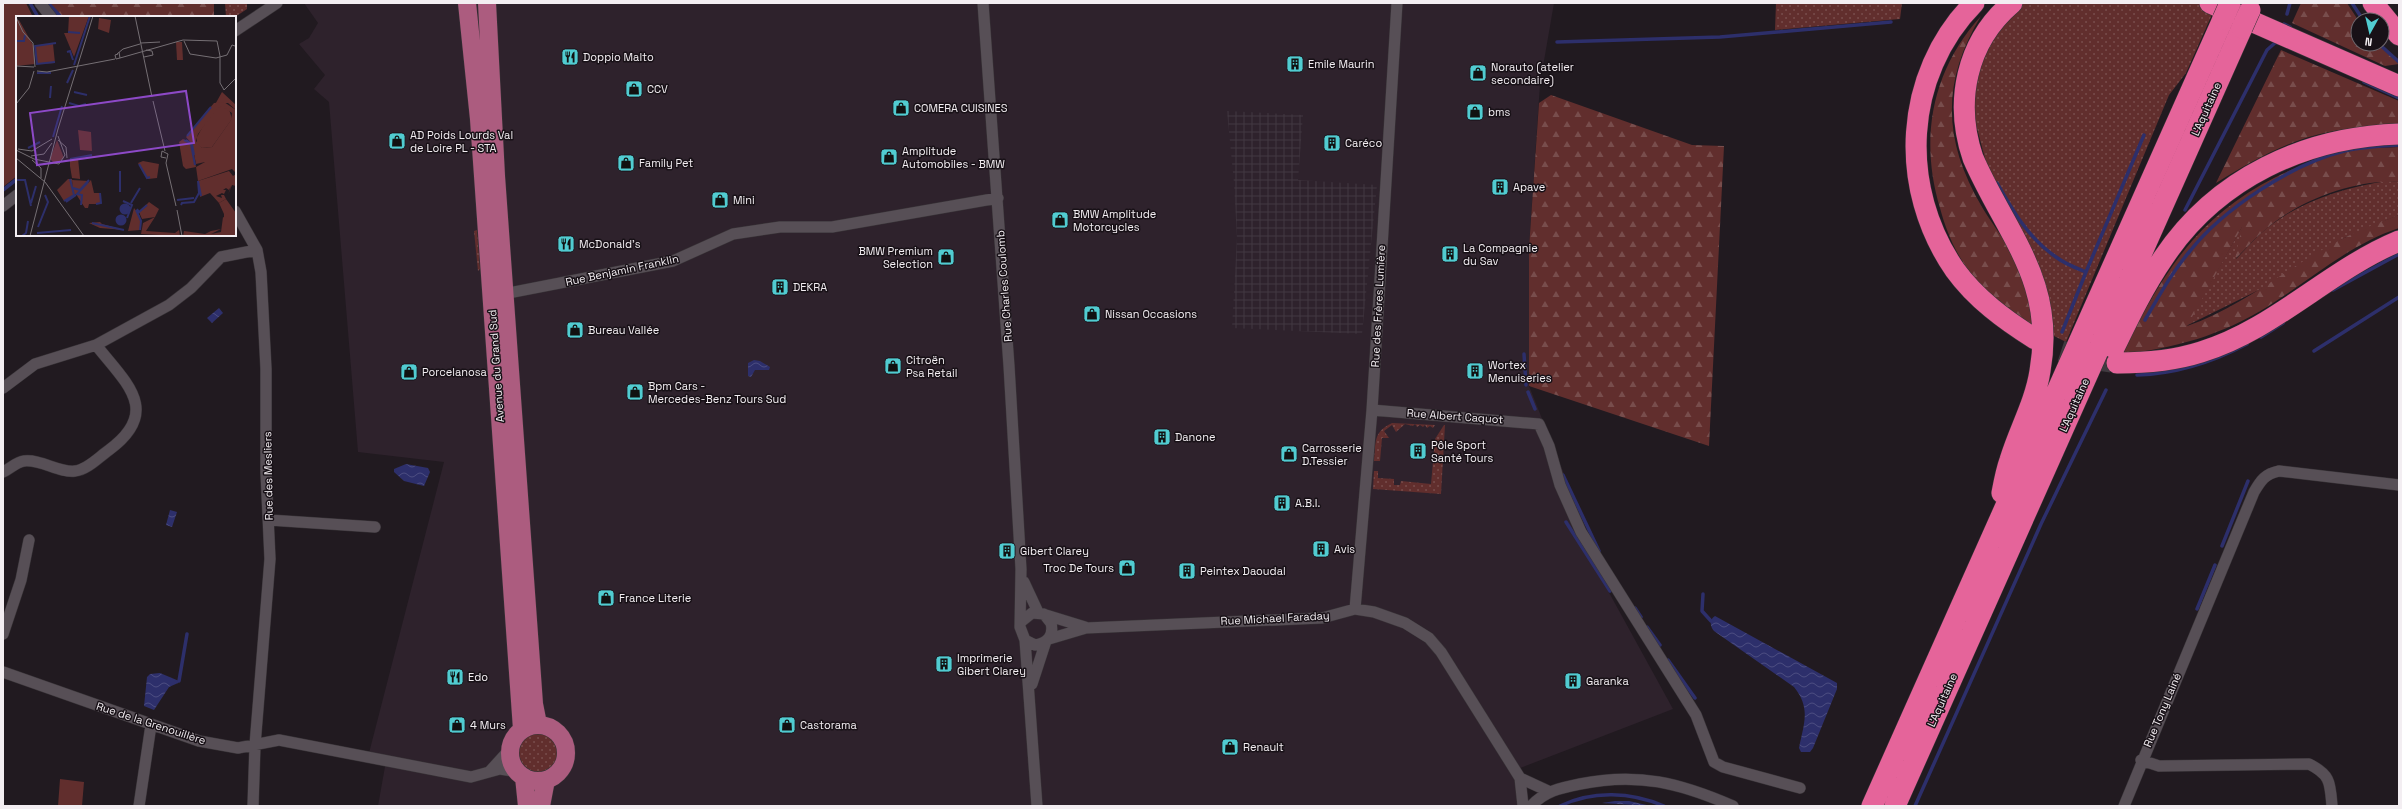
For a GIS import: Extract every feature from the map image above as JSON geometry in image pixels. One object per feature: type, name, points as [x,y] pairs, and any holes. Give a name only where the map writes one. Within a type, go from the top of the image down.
[{"type":"highway","points":[[1974,3],[1944,42],[1925,85],[1916,123],[1915,144],[1920,187],[1933,229],[1956,270],[1990,307],[2049,345]]},
{"type":"highway","points":[[1989,544],[2010,460],[2037,388],[2043,352],[2040,304],[2030,268],[1980,174],[1968,143],[1965,126],[1964,93],[1971,61],[1988,28],[2012,3]]},
{"type":"highway","points":[[2210,3],[2399,86]]},
{"type":"highway","points":[[2374,3],[2399,35]]},
{"type":"highway","name":"L'Aquitaine","points":[[1872,806],[2226,11]]},
{"type":"highway","name":"L'Aquitaine","points":[[1895,806],[2248,14]]},
{"type":"highway","points":[[2078,396],[2094,388],[2142,292],[2164,256],[2191,222],[2223,194],[2275,162],[2310,148],[2352,138],[2399,134]]},
{"type":"highway","points":[[2117,362],[2164,361],[2202,352],[2222,345],[2262,324],[2350,266],[2399,241]]},
{"type":"main road","name":"Avenue du Grand Sud","points":[[467,3],[479,119],[530,727]]},
{"type":"main road","name":"Avenue du Grand Sud","points":[[487,3],[504,294],[534,704],[530,727]]},
{"type":"main road","points":[[521,775],[538,781],[546,780],[560,770],[564,763],[566,748],[563,740],[553,729],[530,727],[512,741],[510,749],[512,764],[521,775],[527,806]]},
{"type":"main road","points":[[541,806],[546,780]]},
{"type":"street","points":[[40,3],[50,16]]},
{"type":"street","points":[[236,30],[277,3]]},
{"type":"street","name":"Rue Charles Coulomb","points":[[983,3],[998,198],[1021,569],[1021,634],[1024,640],[1037,806]]},
{"type":"street","name":"Rue des Frères Lumière","points":[[1355,609],[1372,410],[1397,3]]},
{"type":"street","points":[[3,206],[16,196]]},
{"type":"street","name":"Rue Benjamin Franklin","points":[[504,294],[673,261],[733,234],[780,227],[832,227],[998,198]]},
{"type":"street","name":"Rue des Mesliers","points":[[236,213],[257,250],[261,272],[266,369],[266,473],[270,559],[255,745],[253,806]]},
{"type":"street","points":[[3,388],[35,364],[96,345],[180,297],[221,257],[257,250]]},
{"type":"street","points":[[3,472],[16,464],[26,461],[77,471],[86,467],[113,447],[132,429],[136,406],[133,392],[96,345]]},
{"type":"street","name":"Rue Albert Caquot","points":[[1372,410],[1539,424],[1549,446],[1560,485],[1581,532],[1696,715],[1714,762],[1723,766],[1800,788]]},
{"type":"street","name":"Rue Tony Lainé","points":[[2332,806],[2330,782],[2323,771],[2310,764],[2159,766],[2142,760],[2254,492],[2261,479],[2265,475],[2279,471],[2399,485]]},
{"type":"street","points":[[269,520],[375,527]]},
{"type":"street","points":[[3,634],[21,580],[29,540]]},
{"type":"street","name":"Rue Charles Coulomb","points":[[1021,569],[1029,595],[1041,613],[1051,622],[1052,634],[1047,640],[1029,694]]},
{"type":"street","name":"Rue Michael Faraday","points":[[1047,640],[1086,628],[1322,618],[1355,609],[1374,612],[1405,623],[1433,642],[1442,652],[1520,778],[1523,806]]},
{"type":"street","points":[[1022,621],[1026,616],[1041,613]]},
{"type":"street","name":"Rue Michael Faraday","points":[[1041,613],[1061,622],[1086,628]]},
{"type":"street","points":[[1024,640],[1035,645],[1047,640]]},
{"type":"street","name":"Rue de la Grenouillère","points":[[3,672],[199,741],[238,748],[279,740],[471,777],[500,769],[521,775]]},
{"type":"street","points":[[139,806],[151,725]]},
{"type":"street","points":[[490,771],[510,749]]},
{"type":"street","points":[[2124,806],[2142,760]]},
{"type":"street","points":[[1520,778],[1548,791]]},
{"type":"street","points":[[1531,806],[1548,791],[1600,780],[1641,779],[1687,787],[1733,806]]},
{"type":"shaded area","points":[[304,3],[1554,3],[1540,84],[1529,248],[1529,386],[1590,539],[1601,578],[1673,709],[1515,770],[1523,806],[378,806],[386,761],[368,757],[444,462],[358,452],[329,102],[314,89],[325,75],[299,44],[309,38],[318,23]]},
{"type":"shaded area","points":[[1227,111],[1303,115],[1298,180],[1377,185],[1362,334],[1232,328],[1237,238],[1234,183]]},
{"type":"green space","points":[[3,3],[26,3],[32,16],[16,16],[16,177],[3,187]]},
{"type":"green space","points":[[40,3],[214,3],[214,16],[50,16]]},
{"type":"green space","points":[[225,3],[247,3],[247,9],[236,16],[226,16]]},
{"type":"green space","points":[[1776,3],[1902,3],[1900,19],[1775,30]]},
{"type":"green space","points":[[2019,3],[2198,3],[2214,10],[2186,73],[2169,95],[2066,342],[2050,334],[1993,188],[1968,95],[1976,62]]},
{"type":"green space","points":[[2301,3],[2347,3],[2353,12],[2350,12],[2350,50],[2292,23]]},
{"type":"green space","points":[[1981,16],[1968,40],[1959,64],[1953,88],[1952,112],[1954,135],[1960,159],[1969,183],[1982,207],[2009,247],[2018,264],[2027,293],[2035,329],[2006,307],[1979,283],[1964,264],[1956,251],[1947,230],[1934,182],[1931,156],[1931,131],[1934,106],[1941,82],[1951,59],[1964,37]]},
{"type":"green space","points":[[2281,50],[2399,101],[2399,124],[2338,130],[2299,140],[2256,159],[2216,183]]},
{"type":"green space","points":[[2355,52],[2387,52],[2399,64],[2385,66]]},
{"type":"green space","points":[[1551,95],[1692,145],[1724,146],[1709,446],[1529,386],[1529,248],[1539,103]]},
{"type":"green space","points":[[2399,147],[2399,182],[2364,184],[2346,188],[2311,201],[2295,209],[2262,232],[2235,259],[2242,227],[2187,326],[2208,318],[2229,307],[2306,259],[2346,237],[2399,215],[2399,228],[2364,243],[2331,263],[2283,297],[2250,317],[2233,325],[2215,333],[2178,344],[2140,352],[2121,354],[2162,281],[2181,254],[2209,223],[2227,208],[2268,181],[2290,170],[2312,162],[2336,154],[2360,149]]},
{"type":"green space","points":[[2387,181],[2399,182],[2399,215],[2346,237],[2302,263],[2273,283],[2186,326],[2243,225],[2236,259],[2267,228],[2295,210],[2339,192],[2355,187]]},
{"type":"green space","points":[[477,230],[480,269],[478,271],[474,231]]},
{"type":"green space","points":[[1392,423],[1415,424],[1413,426],[1405,424],[1396,432],[1392,425],[1384,431],[1389,438],[1382,438],[1380,461],[1374,461],[1378,434],[1386,426]]},
{"type":"green space","points":[[1415,424],[1435,425],[1433,428],[1430,426],[1427,428],[1425,425],[1423,427],[1420,425],[1417,427]]},
{"type":"green space","points":[[1444,425],[1441,494],[1373,489],[1374,471],[1378,471],[1378,478],[1394,479],[1394,485],[1400,485],[1401,481],[1431,484],[1435,439]]},
{"type":"green space","points":[[535,732],[543,732],[550,735],[556,741],[559,752],[556,763],[550,769],[543,772],[535,772],[528,769],[522,763],[519,756],[519,748],[522,741],[528,735]]},
{"type":"green space","points":[[60,779],[84,782],[82,806],[58,806]]},
{"type":"water","points":[[219,308],[223,313],[212,323],[207,318]]},
{"type":"water","points":[[754,360],[760,361],[770,367],[769,370],[755,370],[751,377],[748,376],[748,363]]},
{"type":"water","points":[[406,464],[428,468],[430,472],[424,486],[404,481],[394,472],[394,469]]},
{"type":"water","points":[[170,510],[177,512],[172,527],[166,525]]},
{"type":"water","points":[[1715,616],[1837,683],[1837,689],[1810,752],[1801,752],[1799,748],[1805,716],[1803,702],[1794,687],[1714,631],[1711,623]]},
{"type":"water","points":[[160,673],[179,681],[178,683],[169,687],[154,710],[144,706],[147,677],[150,674]]},
{"type":"water","points":[[1629,801],[1651,806],[1602,803]]},
{"type":"waterway","points":[[30,3],[37,16]]},
{"type":"waterway","points":[[48,3],[60,16]]},
{"type":"waterway","points":[[2287,14],[2290,3]]},
{"type":"waterway","points":[[2352,3],[2358,12]]},
{"type":"waterway","points":[[1557,42],[1720,37],[1891,22]]},
{"type":"waterway","points":[[2284,24],[2290,27]]},
{"type":"waterway","points":[[2185,210],[2267,50],[2276,42],[2278,43]]},
{"type":"waterway","points":[[2388,52],[2399,62]]},
{"type":"waterway","points":[[2364,82],[2399,98]]},
{"type":"waterway","points":[[1997,183],[2022,224],[2038,242],[2059,259],[2086,272],[2144,135]]},
{"type":"waterway","points":[[2145,320],[2177,267],[2204,235],[2221,219],[2260,190],[2281,177],[2324,157],[2344,151],[2399,145]]},
{"type":"waterway","points":[[3,190],[16,180]]},
{"type":"waterway","points":[[2333,290],[2399,254]]},
{"type":"waterway","points":[[2062,332],[2086,272]]},
{"type":"waterway","points":[[2314,351],[2399,297]]},
{"type":"waterway","points":[[2261,337],[2283,323]]},
{"type":"waterway","points":[[2137,375],[2165,372],[2194,366],[2247,344]]},
{"type":"waterway","points":[[1524,354],[1526,385]]},
{"type":"waterway","points":[[1915,806],[2041,524],[2106,390]]},
{"type":"waterway","points":[[1528,392],[1535,409]]},
{"type":"waterway","points":[[1563,475],[1599,551]]},
{"type":"waterway","points":[[2222,546],[2248,481]]},
{"type":"waterway","points":[[1566,522],[1610,591]]},
{"type":"waterway","points":[[2197,609],[2215,565]]},
{"type":"waterway","points":[[1703,594],[1702,611],[1711,621]]},
{"type":"waterway","points":[[1635,608],[1641,617]]},
{"type":"waterway","points":[[1647,627],[1660,645]]},
{"type":"waterway","points":[[179,681],[187,634]]},
{"type":"waterway","points":[[1668,660],[1695,698]]},
{"type":"waterway","points":[[1560,806],[1586,797],[1599,795],[1638,798],[1664,806]]},
{"type":"tunnel","points":[[2061,351],[2079,357],[2117,363]]},
{"type":"place","name":"Doppio Malto","points":[[570,57]]},
{"type":"place","name":"Emile Maurin","points":[[1295,64]]},
{"type":"place","name":"Norauto (atelier secondaire)","points":[[1478,73]]},
{"type":"place","name":"CCV","points":[[634,89]]},
{"type":"place","name":"COMERA CUISINES","points":[[901,108]]},
{"type":"place","name":"bms","points":[[1475,112]]},
{"type":"place","name":"AD Poids Lourds Val de Loire PL - STA","points":[[397,141]]},
{"type":"place","name":"Caréco","points":[[1332,143]]},
{"type":"place","name":"Amplitude Automobiles - BMW","points":[[889,157]]},
{"type":"place","name":"Family Pet","points":[[626,163]]},
{"type":"place","name":"Apave","points":[[1500,187]]},
{"type":"place","name":"Mini","points":[[720,200]]},
{"type":"place","name":"BMW Amplitude Motorcycles","points":[[1060,220]]},
{"type":"place","name":"McDonald's","points":[[566,244]]},
{"type":"place","name":"La Compagnie du Sav","points":[[1450,254]]},
{"type":"place","name":"BMW Premium Selection","points":[[946,257]]},
{"type":"place","name":"DEKRA","points":[[780,287]]},
{"type":"place","name":"Nissan Occasions","points":[[1092,314]]},
{"type":"place","name":"Bureau Vallée","points":[[575,330]]},
{"type":"place","name":"Citroën Psa Retail","points":[[893,366]]},
{"type":"place","name":"Wortex Menuiseries","points":[[1475,371]]},
{"type":"place","name":"Porcelanosa","points":[[409,372]]},
{"type":"place","name":"Bpm Cars - Mercedes-Benz Tours Sud","points":[[635,392]]},
{"type":"place","name":"Danone","points":[[1162,437]]},
{"type":"place","name":"Pôle Sport Santé Tours","points":[[1418,451]]},
{"type":"place","name":"Carrosserie D.Tessier","points":[[1289,454]]},
{"type":"place","name":"A.B.I.","points":[[1282,503]]},
{"type":"place","name":"Avis","points":[[1321,549]]},
{"type":"place","name":"Gibert Clarey","points":[[1007,551]]},
{"type":"place","name":"Troc De Tours","points":[[1127,568]]},
{"type":"place","name":"Peintex Daoudal","points":[[1187,571]]},
{"type":"place","name":"France Literie","points":[[606,598]]},
{"type":"place","name":"Imprimerie Gibert Clarey","points":[[944,664]]},
{"type":"place","name":"Edo","points":[[455,677]]},
{"type":"place","name":"Garanka","points":[[1573,681]]},
{"type":"place","name":"4 Murs","points":[[457,725]]},
{"type":"place","name":"Castorama","points":[[787,725]]},
{"type":"place","name":"Renault","points":[[1230,747]]}]
